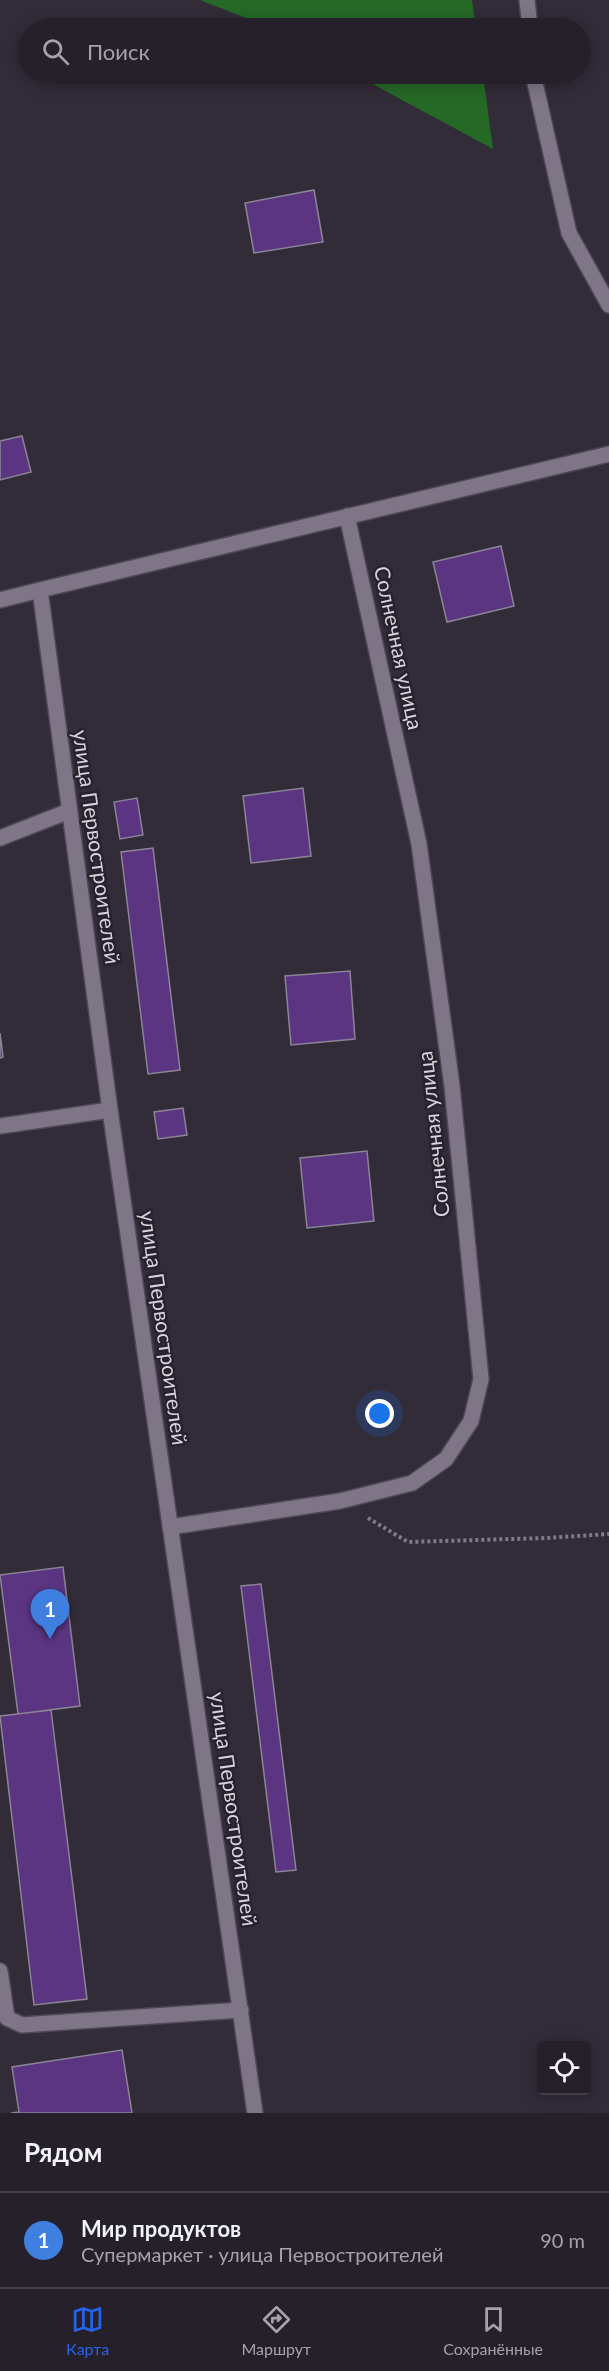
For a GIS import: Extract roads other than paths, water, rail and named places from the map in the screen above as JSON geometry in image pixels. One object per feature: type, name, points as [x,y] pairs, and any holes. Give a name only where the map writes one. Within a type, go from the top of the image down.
[{"type":"street","points":[[527,0],[529,18]]},
{"type":"street","points":[[536,84],[569,233],[609,305]]},
{"type":"street","points":[[0,600],[609,454]]},
{"type":"street","name":"Солнечная улица","points":[[170,1527],[340,1501],[412,1482],[446,1459],[471,1421],[482,1379],[452,1086],[419,844],[347,516]]},
{"type":"street","name":"улица Первостроителей","points":[[40,590],[110,1110],[255,2113]]},
{"type":"street","points":[[0,838],[69,811]]},
{"type":"street","points":[[0,1126],[110,1110]]},
{"type":"street","points":[[0,1971],[7,2018],[22,2025],[241,2010]]},
{"type":"place","name":"Мир продуктов","points":[[50,1639]]}]
